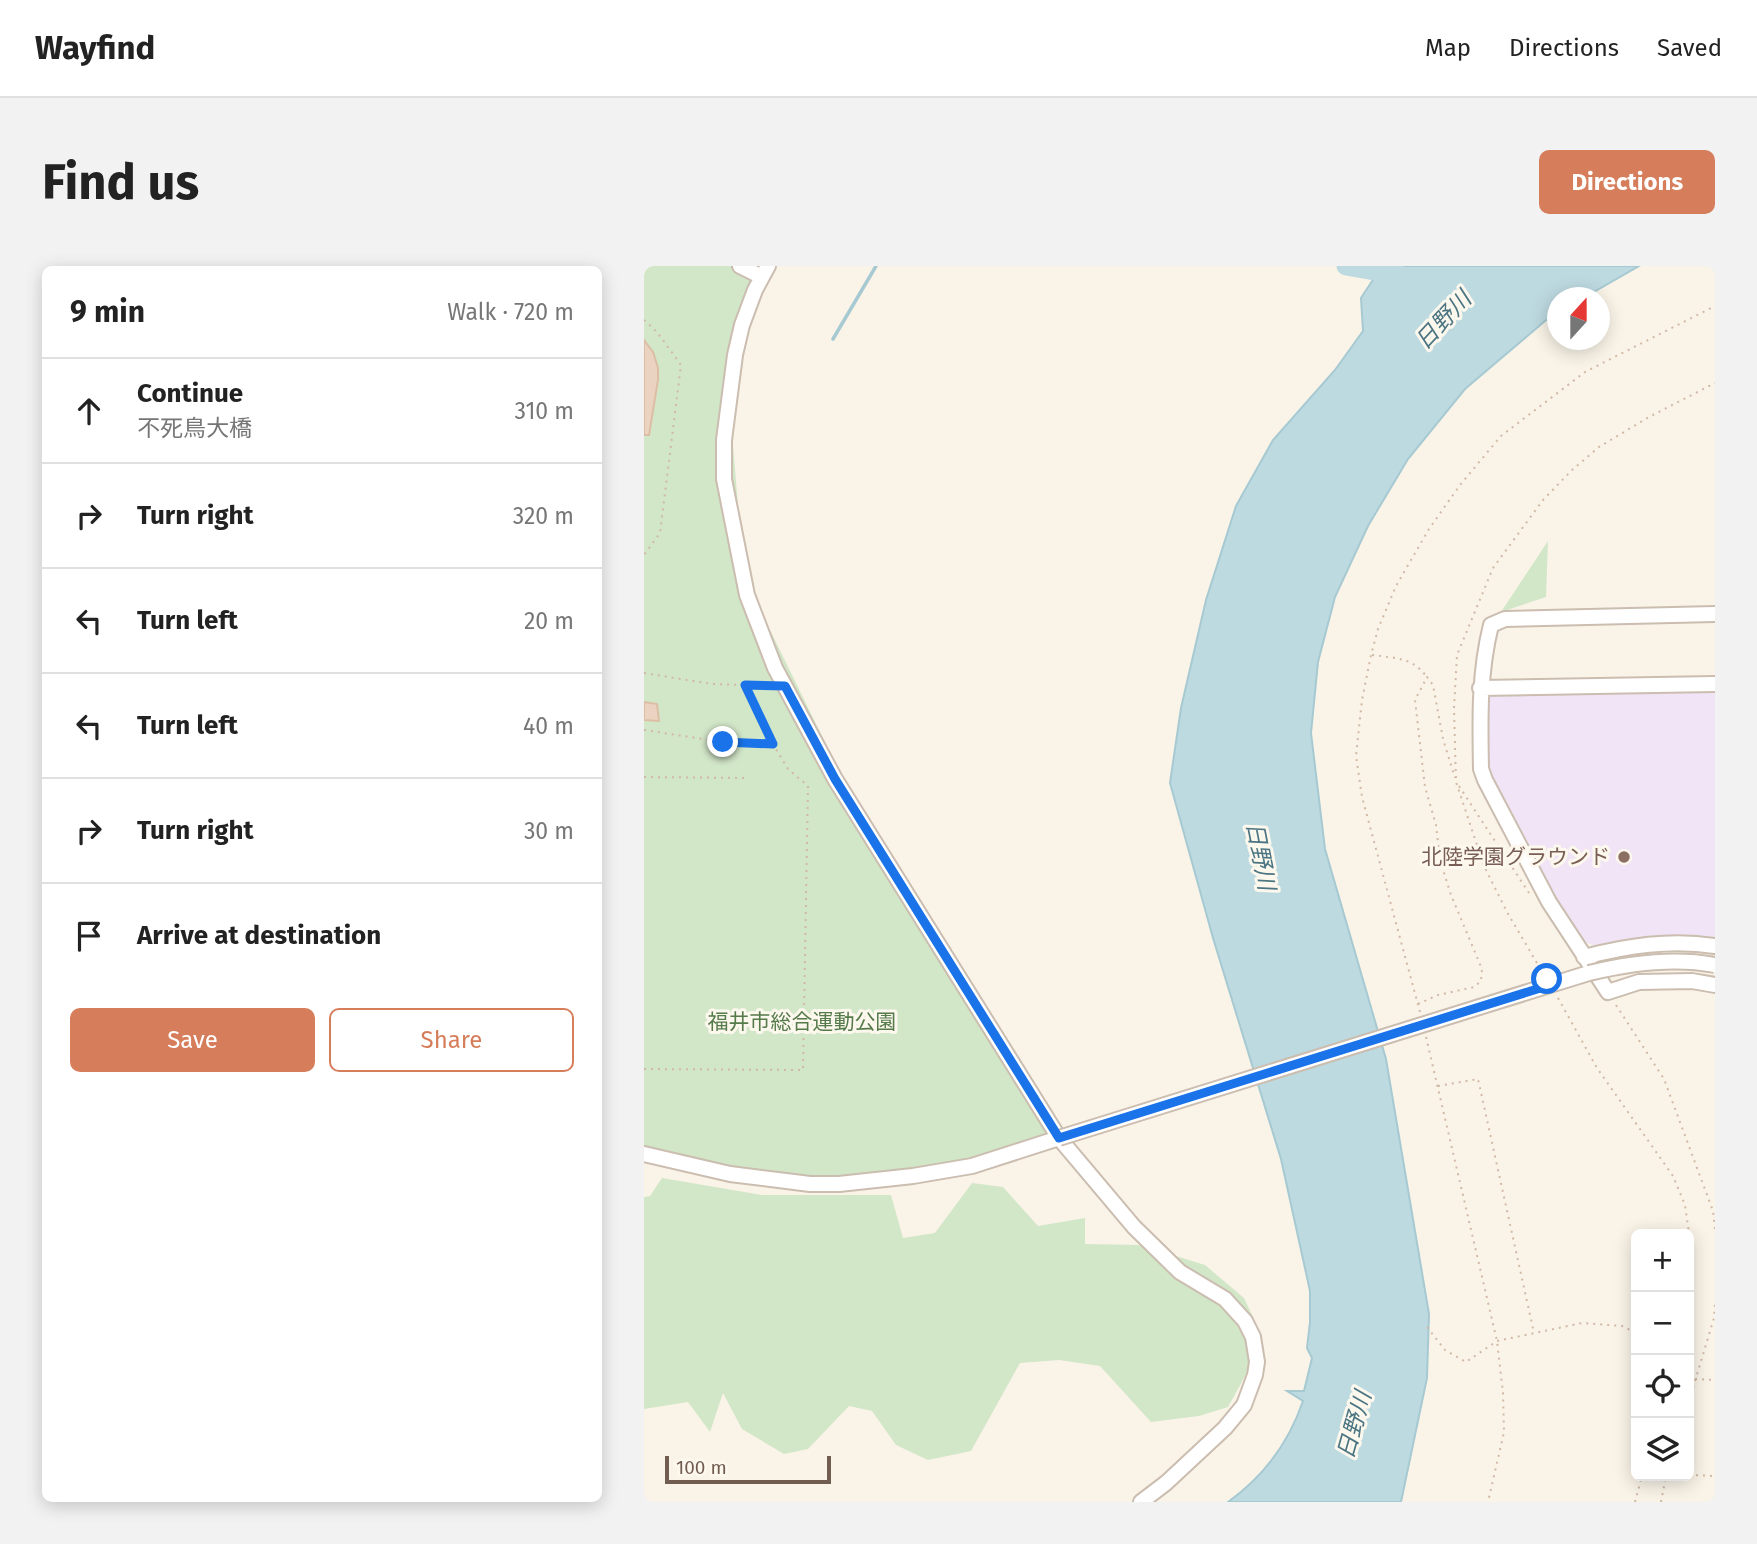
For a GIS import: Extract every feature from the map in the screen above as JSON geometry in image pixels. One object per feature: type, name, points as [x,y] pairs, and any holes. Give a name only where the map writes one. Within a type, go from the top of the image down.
[{"type":"street","points":[[740,266],[765,271],[742,325],[734,355],[724,440],[724,479],[747,595],[775,668],[835,779],[1059,1138],[1134,1227],[1180,1272],[1226,1299],[1245,1321],[1253,1337],[1257,1362],[1244,1405],[1225,1428],[1166,1483],[1141,1502]]},
{"type":"street","points":[[1715,614],[1505,619],[1491,625],[1480,688],[1481,769],[1485,780],[1549,902],[1608,992],[1639,982],[1692,981],[1715,985]]},
{"type":"street","points":[[1480,688],[1715,684]]},
{"type":"street","points":[[1584,957],[1618,948],[1662,943],[1715,946]]},
{"type":"street","points":[[644,1154],[730,1174],[810,1184],[839,1184],[913,1176],[972,1166],[1610,968],[1641,963],[1685,962],[1715,965]]},
{"type":"path","points":[[1421,1016],[1362,797],[1356,756],[1362,700],[1378,629],[1396,586],[1429,530],[1460,485],[1502,436],[1585,372],[1715,306]]},
{"type":"path","points":[[644,320],[657,332],[681,365],[660,533],[644,555]]},
{"type":"path","points":[[1549,902],[1538,904],[1526,890],[1456,782],[1454,708],[1457,655],[1493,568],[1543,500],[1572,470],[1600,447],[1695,391],[1715,383]]},
{"type":"path","points":[[1371,655],[1407,659],[1419,667],[1433,685],[1443,739],[1484,866],[1507,912],[1597,1068],[1673,1176],[1685,1205],[1690,1240],[1689,1292]]},
{"type":"path","points":[[644,673],[712,684],[785,686]]},
{"type":"path","points":[[1418,1004],[1438,995],[1474,987],[1481,981],[1482,969],[1451,895],[1440,860],[1436,825],[1425,787],[1415,700],[1427,677]]},
{"type":"path","points":[[644,1069],[803,1070],[808,786],[788,769],[745,685]]},
{"type":"path","points":[[644,730],[723,742],[773,744]]},
{"type":"path","points":[[644,777],[749,778]]},
{"type":"path","points":[[1608,992],[1664,1080],[1713,1211],[1715,1229]]},
{"type":"path","points":[[1424,1027],[1497,1341],[1504,1432],[1488,1502]]},
{"type":"path","points":[[1437,1086],[1478,1079],[1534,1333]]},
{"type":"path","points":[[1694,1383],[1714,1318],[1715,1303]]},
{"type":"path","points":[[1427,1327],[1445,1350],[1466,1362],[1497,1341],[1582,1322],[1622,1326],[1631,1331]]},
{"type":"path","points":[[1695,1379],[1715,1380]]},
{"type":"path","points":[[1694,1475],[1715,1476]]},
{"type":"path","points":[[1635,1502],[1641,1481]]},
{"type":"path","points":[[1661,1502],[1665,1481]]},
{"type":"shaded area","name":"北陸学園グラウンド","points":[[1715,688],[1715,941],[1598,947],[1585,942],[1556,901],[1489,770],[1486,698],[1495,691]]},
{"type":"green space","name":"福井市総合運動公園","points":[[644,266],[740,266],[762,277],[729,398],[744,577],[870,834],[1059,1138],[913,1176],[810,1184],[644,1152]]},
{"type":"green space","points":[[1548,541],[1546,597],[1501,612]]},
{"type":"green space","points":[[662,1178],[762,1195],[891,1195],[903,1238],[935,1233],[972,1183],[1003,1187],[1038,1226],[1085,1218],[1085,1244],[1141,1245],[1205,1265],[1244,1298],[1261,1334],[1244,1378],[1228,1407],[1199,1416],[1151,1422],[1100,1366],[1059,1360],[1020,1363],[971,1451],[928,1460],[896,1445],[872,1411],[849,1406],[808,1449],[784,1454],[742,1429],[723,1393],[710,1432],[688,1402],[644,1409],[644,1197],[650,1196]]},
{"type":"water","name":"日野川","points":[[1382,266],[1639,266],[1602,287],[1547,287],[1547,320],[1465,389],[1408,459],[1368,526],[1335,597],[1318,662],[1311,733],[1325,849],[1386,1059],[1429,1314],[1427,1378],[1401,1502],[1228,1502],[1253,1481],[1273,1457],[1290,1431],[1303,1401],[1287,1391],[1304,1391],[1312,1358],[1307,1348],[1310,1291],[1281,1159],[1213,938],[1170,783],[1181,708],[1206,600],[1236,506],[1273,440],[1335,370],[1363,331],[1361,298]]},
{"type":"building","points":[[644,340],[653,352],[658,368],[649,435],[644,435]]},
{"type":"building","points":[[644,702],[657,704],[659,721],[644,720]]},
{"type":"waterway","points":[[833,339],[876,266]]},
{"type":"waterway","points":[[1346,266],[1403,276]]},
{"type":"place","name":"北陸学園グラウンド","points":[[1624,857]]},
{"type":"route","points":[[723,742],[773,744],[745,685],[785,686],[835,779],[1059,1138],[1550,985],[1547,979]]}]
